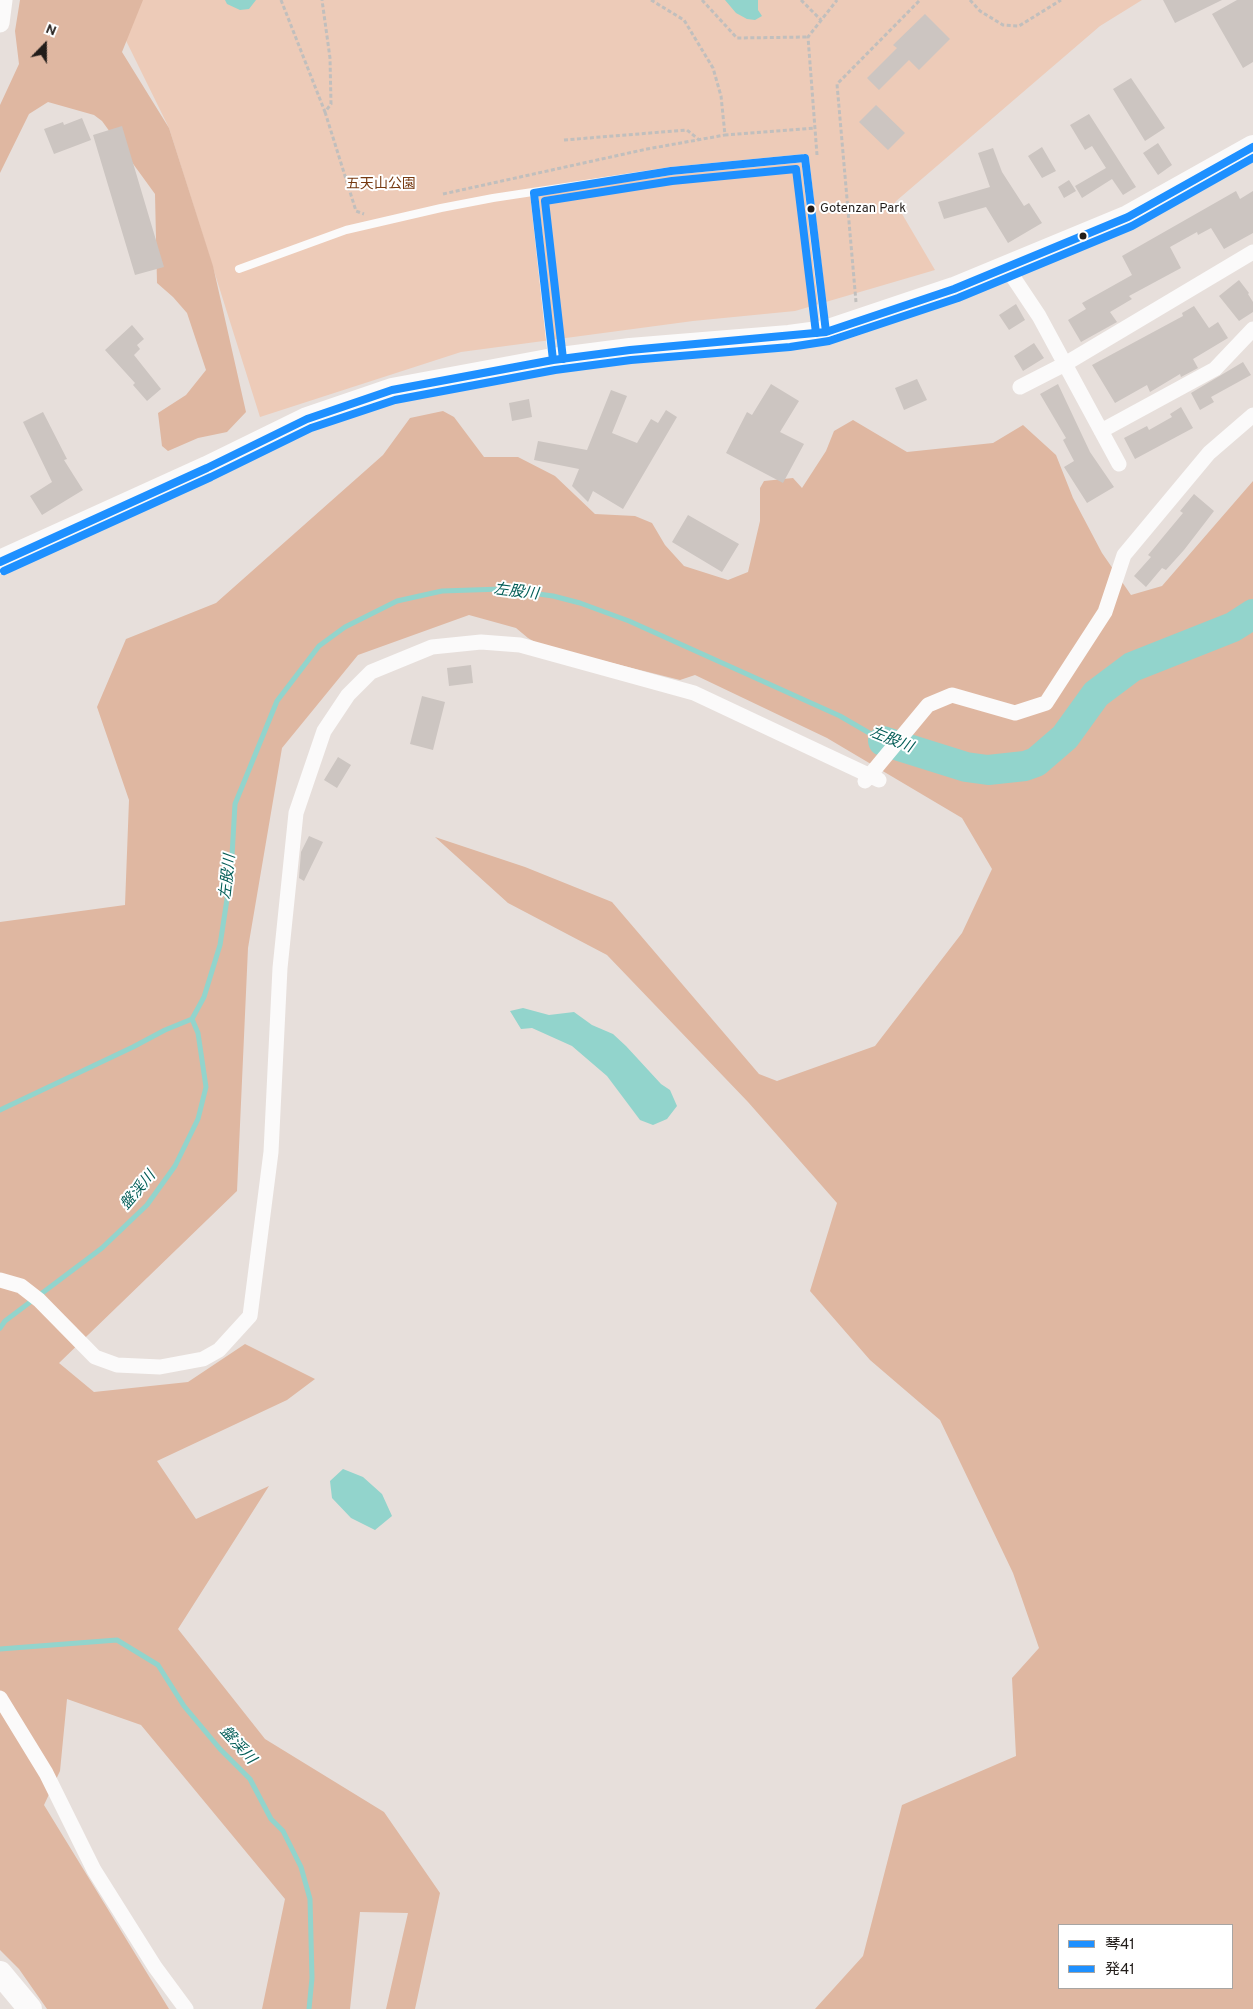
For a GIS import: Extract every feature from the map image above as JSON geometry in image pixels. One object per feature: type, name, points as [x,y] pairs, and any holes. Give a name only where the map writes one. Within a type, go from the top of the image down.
[{"type":"main road","points":[[0,562],[207,468],[307,419],[392,390],[553,360],[630,350],[789,337],[826,332],[954,289],[1128,217],[1253,147]]},
{"type":"main road","points":[[0,1973],[30,2009]]},
{"type":"street","points":[[0,23],[3,0]]},
{"type":"street","points":[[1020,387],[1065,364],[1251,259]]},
{"type":"street","points":[[1007,268],[1039,316],[1119,464]]},
{"type":"street","points":[[1101,431],[1215,369],[1253,329]]},
{"type":"street","points":[[0,1280],[21,1286],[39,1300],[95,1358],[117,1365],[160,1367],[203,1359],[219,1350],[250,1316],[271,1152],[280,968],[296,813],[324,731],[348,696],[372,672],[432,647],[481,642],[520,645],[694,693],[872,780],[928,705],[952,695],[1015,713],[1046,703],[1105,612],[1124,555],[1209,454],[1253,415]]},
{"type":"street","points":[[0,1698],[46,1773],[94,1870],[154,1967],[186,2009]]},
{"type":"lane","points":[[239,269],[346,230],[441,208],[671,172],[805,158],[826,332]]},
{"type":"lane","points":[[534,192],[553,360]]},
{"type":"path","points":[[281,0],[326,112],[356,211],[364,214],[373,212]]},
{"type":"path","points":[[322,0],[330,58],[331,104],[326,112]]},
{"type":"path","points":[[651,0],[684,20],[713,68],[721,96],[726,135]]},
{"type":"path","points":[[702,0],[737,38],[808,37]]},
{"type":"path","points":[[801,0],[822,20]]},
{"type":"path","points":[[817,156],[808,37],[837,0]]},
{"type":"path","points":[[856,303],[837,84],[920,0]]},
{"type":"path","points":[[970,0],[980,11],[1003,25],[1018,26],[1061,0]]},
{"type":"path","points":[[440,195],[647,148],[726,135],[815,128]]},
{"type":"path","points":[[564,140],[687,130],[699,140]]},
{"type":"green space","name":"五天山公園","points":[[106,0],[1142,0],[1100,26],[895,202],[935,270],[795,311],[693,321],[461,352],[260,417],[169,128]]},
{"type":"shaded area","points":[[20,0],[143,0],[122,52],[169,128],[213,266],[246,412],[227,432],[198,438],[168,451],[162,446],[158,413],[186,395],[206,370],[187,313],[157,283],[155,194],[102,121],[94,115],[48,102],[29,114],[0,173],[0,105],[19,64],[15,31]]},
{"type":"shaded area","points":[[443,411],[454,417],[484,457],[518,457],[555,476],[595,514],[635,516],[652,523],[665,545],[684,566],[728,580],[748,572],[760,521],[760,488],[764,481],[793,478],[802,488],[826,451],[834,431],[853,420],[907,452],[993,443],[1023,425],[1056,455],[1073,498],[1102,553],[1131,595],[1162,586],[1253,481],[1253,2009],[815,2009],[863,1956],[902,1805],[1016,1756],[1012,1678],[1039,1648],[1013,1573],[940,1420],[870,1360],[810,1291],[837,1203],[748,1102],[607,955],[508,903],[435,837],[525,867],[612,902],[759,1074],[777,1081],[875,1046],[962,933],[992,869],[962,818],[827,738],[695,675],[680,680],[540,645],[516,628],[469,615],[358,655],[282,748],[248,948],[237,1191],[59,1363],[94,1392],[188,1382],[245,1344],[315,1379],[287,1400],[157,1461],[196,1519],[269,1486],[178,1629],[265,1739],[384,1812],[440,1893],[415,2009],[386,2009],[408,1913],[360,1912],[350,2009],[262,2009],[285,1899],[141,1725],[67,1699],[60,1771],[44,1805],[169,2009],[47,2009],[19,1969],[0,1950],[0,922],[125,905],[129,800],[97,707],[126,639],[216,603],[383,455],[410,418]]},
{"type":"water","points":[[225,0],[256,0],[249,9],[240,10],[227,4]]},
{"type":"water","points":[[725,0],[758,0],[758,10],[762,16],[755,20],[747,19],[736,13]]},
{"type":"water","points":[[523,1008],[549,1015],[574,1012],[592,1025],[613,1034],[661,1084],[670,1090],[677,1106],[667,1119],[653,1125],[640,1120],[607,1076],[572,1046],[532,1028],[521,1029],[510,1011]]},
{"type":"water","points":[[343,1469],[363,1477],[382,1494],[392,1516],[375,1530],[351,1518],[332,1498],[330,1481]]},
{"type":"building","points":[[1163,0],[1222,0],[1175,23]]},
{"type":"building","points":[[1237,0],[1253,0],[1253,62],[1243,68],[1212,14]]},
{"type":"building","points":[[925,14],[950,39],[919,70],[909,60],[879,90],[867,78],[897,48],[893,45]]},
{"type":"building","points":[[1131,78],[1165,128],[1145,141],[1113,89]]},
{"type":"building","points":[[876,105],[905,133],[888,150],[859,122]]},
{"type":"building","points":[[1089,114],[1136,187],[1123,195],[1112,179],[1082,198],[1075,186],[1106,168],[1092,146],[1085,150],[1070,125]]},
{"type":"building","points":[[82,118],[91,140],[54,154],[44,129],[63,122],[64,125]]},
{"type":"building","points":[[122,126],[164,267],[135,275],[93,135]]},
{"type":"building","points":[[1158,143],[1172,165],[1158,175],[1143,153]]},
{"type":"building","points":[[1042,147],[1056,171],[1042,178],[1028,156]]},
{"type":"building","points":[[993,148],[1002,172],[1024,206],[1029,203],[1042,223],[1008,243],[986,207],[944,219],[938,202],[990,187],[978,153]]},
{"type":"building","points":[[1069,180],[1076,191],[1064,198],[1058,187]]},
{"type":"building","points":[[1236,191],[1240,199],[1253,191],[1253,233],[1224,249],[1211,228],[1198,235],[1197,232],[1170,247],[1181,268],[1129,296],[1132,299],[1110,312],[1117,322],[1081,342],[1068,320],[1086,309],[1082,303],[1132,275],[1122,256]]},
{"type":"building","points":[[1239,280],[1253,302],[1253,312],[1239,321],[1219,296]]},
{"type":"building","points":[[1016,304],[1025,320],[1009,330],[999,315]]},
{"type":"building","points":[[1194,306],[1209,328],[1218,322],[1228,338],[1193,359],[1198,368],[1181,377],[1180,374],[1150,392],[1147,385],[1115,403],[1092,365],[1183,316],[1182,313]]},
{"type":"building","points":[[132,325],[144,339],[137,345],[140,349],[134,355],[161,389],[147,401],[133,385],[135,383],[105,350]]},
{"type":"building","points":[[1034,343],[1044,358],[1023,371],[1014,356]]},
{"type":"building","points":[[1243,362],[1251,375],[1211,397],[1214,402],[1200,410],[1191,393]]},
{"type":"building","points":[[917,379],[927,400],[904,410],[895,388]]},
{"type":"building","points":[[771,384],[799,401],[780,432],[804,444],[783,483],[726,453],[747,412],[752,415]]},
{"type":"building","points":[[1058,384],[1090,452],[1114,487],[1087,503],[1064,467],[1074,461],[1063,440],[1066,438],[1040,394]]},
{"type":"building","points":[[611,390],[627,396],[612,433],[637,443],[651,419],[658,423],[666,410],[677,417],[623,509],[593,491],[588,502],[572,486],[579,469],[534,460],[538,441],[587,450]]},
{"type":"building","points":[[529,399],[532,417],[512,421],[509,403]]},
{"type":"building","points":[[1181,407],[1193,428],[1135,459],[1124,438],[1147,426],[1149,430],[1172,417],[1170,414]]},
{"type":"building","points":[[43,412],[67,459],[64,460],[83,490],[42,515],[30,496],[52,482],[23,422]]},
{"type":"building","points":[[1194,494],[1214,511],[1184,550],[1166,570],[1162,568],[1146,587],[1134,576],[1151,557],[1148,555],[1183,513],[1180,511]]},
{"type":"building","points":[[688,515],[739,544],[722,572],[672,542]]},
{"type":"building","points":[[471,665],[473,683],[449,686],[447,668]]},
{"type":"building","points":[[422,696],[445,702],[433,750],[410,744]]},
{"type":"building","points":[[338,757],[351,765],[337,788],[324,780]]},
{"type":"building","points":[[309,836],[323,842],[304,881],[299,878],[301,852]]},
{"type":"waterway","name":"左股川","points":[[0,1110],[165,1030],[192,1019],[204,997],[220,945],[231,873],[235,804],[277,701],[319,646],[345,627],[397,601],[442,591],[502,589],[553,596],[580,603],[629,621],[840,716],[883,741]]},
{"type":"waterway","name":"左股川","points":[[883,741],[966,767],[988,770],[1025,766],[1036,762],[1065,737],[1096,694],[1132,667],[1233,627],[1253,614]]},
{"type":"waterway","name":"盤渓川","points":[[0,1328],[5,1321],[102,1248],[147,1205],[175,1166],[198,1119],[206,1087],[198,1033],[192,1019]]},
{"type":"waterway","name":"盤渓川","points":[[0,1649],[117,1640],[158,1665],[184,1706],[220,1749],[250,1779],[271,1819],[283,1831],[301,1867],[310,1899],[312,1978],[309,2009]]},
{"type":"transit line","name":"琴41","points":[[0,562],[207,468],[307,419],[392,390],[553,360],[630,350],[826,332],[954,289],[1128,217],[1253,147]]},
{"type":"transit line","name":"琴41","points":[[805,158],[826,332]]},
{"type":"transit line","name":"琴41","points":[[534,193],[671,171],[805,158]]},
{"type":"transit line","name":"発41","points":[[4,571],[211,477],[311,428],[395,400],[555,370],[631,360],[790,347],[829,341],[958,298],[1132,226],[1253,158]]},
{"type":"transit line","name":"発41","points":[[563,359],[545,201],[672,181],[796,169],[816,333]]},
{"type":"transit line","name":"琴41","points":[[534,193],[553,360]]},
{"type":"place","name":"Gotenzan Park","points":[[811,209]]}]
